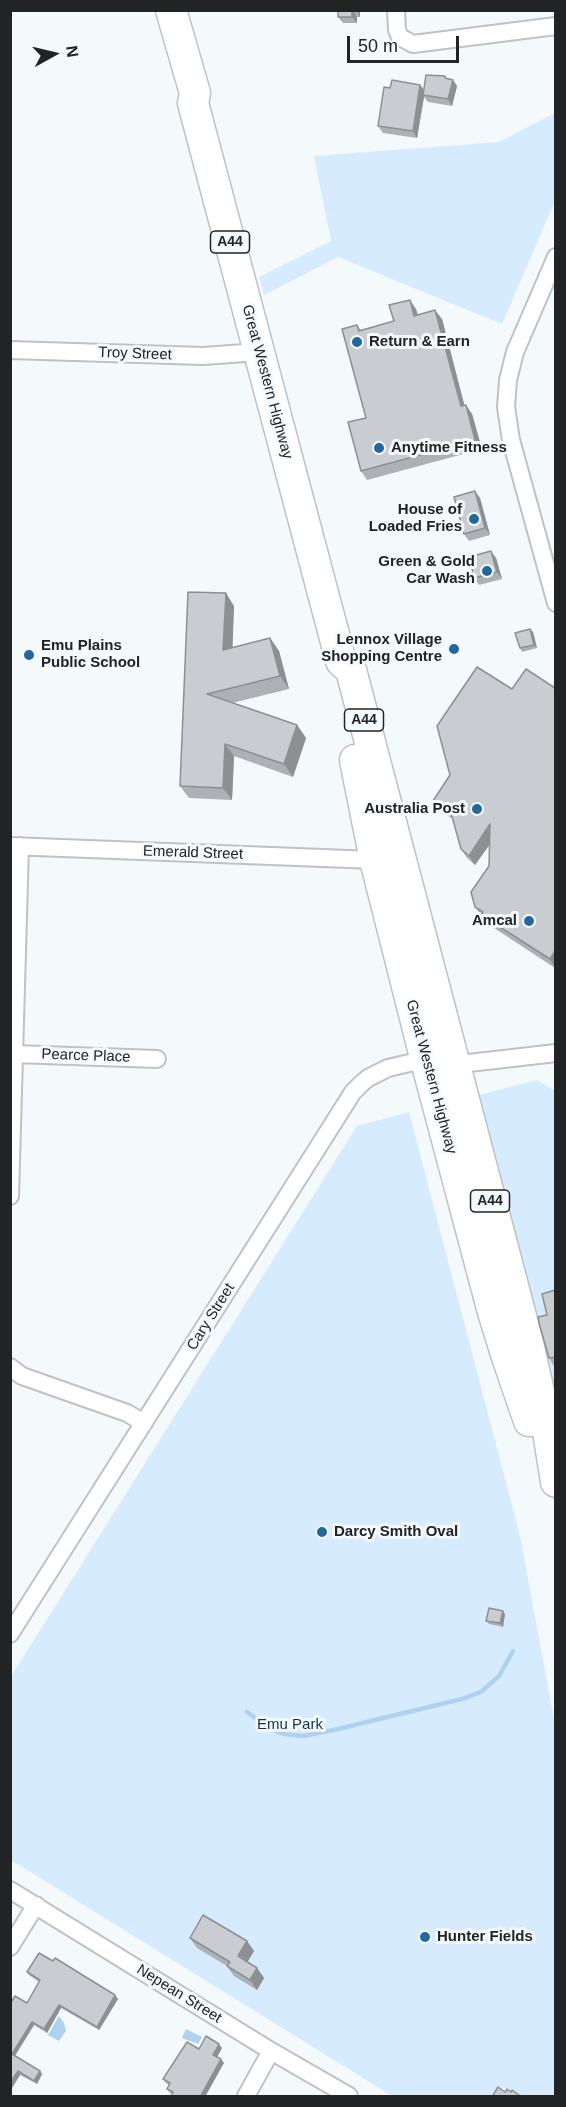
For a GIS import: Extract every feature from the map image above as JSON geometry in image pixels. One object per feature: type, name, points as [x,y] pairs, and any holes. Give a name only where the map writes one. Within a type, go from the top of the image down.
[{"type":"highway","name":"Great Western Highway","points":[[159,10],[186,95],[193,104],[341,661],[351,670],[440,1062]]},
{"type":"highway","name":"Great Western Highway","points":[[171,10],[195,93],[193,104]]},
{"type":"highway","name":"Great Western Highway","points":[[341,661],[337,673],[375,860],[527,1339],[548,1431],[555,1484]]},
{"type":"street","points":[[396,10],[397,30],[400,37],[413,44],[555,26]]},
{"type":"street","points":[[555,257],[514,352],[506,398],[511,440],[555,603]]},
{"type":"street","name":"Troy Street","points":[[10,350],[203,356],[259,352]]},
{"type":"street","points":[[10,1196],[15,1054],[15,846]]},
{"type":"street","name":"Emerald Street","points":[[15,846],[375,860]]},
{"type":"street","name":"Cary Street","points":[[10,1634],[353,1092],[368,1077],[400,1064],[469,1063],[555,1053]]},
{"type":"street","name":"Pearce Place","points":[[15,1054],[157,1059]]},
{"type":"street","points":[[10,1366],[22,1376],[127,1413],[144,1423]]},
{"type":"street","name":"Nepean Street","points":[[10,1890],[349,2097]]},
{"type":"street","points":[[10,1947],[36,1905]]},
{"type":"street","points":[[246,2097],[271,2051]]},
{"type":"green space","points":[[555,113],[555,201],[502,324],[338,257],[264,295],[259,277],[331,241],[314,156],[499,142]]},
{"type":"green space","points":[[537,1080],[555,1091],[555,1398],[475,1096]]},
{"type":"green space","name":"Emu Park","points":[[409,1112],[520,1536],[555,1724],[555,2096],[519,2096],[504,2087],[497,2096],[392,2096],[11,1860],[10,1678],[357,1126]]},
{"type":"shaded area","points":[[59,2016],[66,2031],[59,2041],[48,2035]]},
{"type":"shaded area","points":[[186,2029],[202,2037],[198,2044],[182,2038]]},
{"type":"building","points":[[338,10],[352,10],[352,17],[338,17]]},
{"type":"building","points":[[426,75],[445,76],[453,80],[448,99],[423,95]]},
{"type":"building","points":[[392,80],[420,85],[413,131],[378,126],[384,87],[390,88]]},
{"type":"building","points":[[410,300],[414,316],[435,310],[461,406],[466,405],[475,440],[361,471],[348,422],[366,418],[342,329],[357,325],[359,331],[394,321],[389,305]]},
{"type":"building","name":"House of Loaded Fries","points":[[475,491],[485,528],[464,534],[454,497]]},
{"type":"building","points":[[491,551],[497,572],[474,578],[469,557]]},
{"type":"building","points":[[188,592],[226,593],[223,650],[270,638],[280,676],[207,694],[297,725],[284,764],[225,744],[223,788],[180,786]]},
{"type":"building","points":[[530,629],[534,645],[520,648],[515,633]]},
{"type":"building","points":[[477,667],[512,689],[526,669],[555,688],[555,951],[550,959],[481,915],[483,912],[475,907],[471,892],[489,866],[490,824],[469,856],[461,849],[451,813],[433,801],[450,775],[437,726]]},
{"type":"building","points":[[555,1290],[555,1357],[549,1358],[538,1317],[547,1315],[542,1294]]},
{"type":"building","points":[[489,1608],[503,1611],[500,1623],[486,1621]]},
{"type":"building","points":[[203,1915],[247,1941],[238,1956],[257,1968],[250,1980],[227,1966],[230,1962],[190,1938]]},
{"type":"building","points":[[39,1953],[53,1961],[55,1958],[115,1995],[97,2027],[59,2005],[44,2029],[32,2022],[12,2054],[40,2071],[34,2081],[18,2071],[10,2083],[10,2004],[15,1996],[27,2003],[40,1980],[27,1972]]},
{"type":"building","points":[[206,2036],[219,2044],[213,2055],[221,2059],[200,2097],[171,2097],[173,2092],[167,2089],[170,2083],[163,2079],[187,2042],[199,2049]]},
{"type":"building","points":[[498,2087],[505,2092],[507,2089],[511,2092],[512,2090],[522,2097],[492,2097]]},
{"type":"waterway","points":[[247,1712],[270,1729],[284,1734],[303,1736],[338,1729],[462,1699],[481,1692],[499,1676],[513,1651]]},
{"type":"place","name":"Return & Earn","points":[[357,342]]},
{"type":"place","name":"Anytime Fitness","points":[[379,448]]},
{"type":"place","name":"House of Loaded Fries","points":[[474,519]]},
{"type":"place","name":"Green & Gold Car Wash","points":[[487,571]]},
{"type":"place","name":"Lennox Village Shopping Centre","points":[[454,649]]},
{"type":"place","name":"Emu Plains Public School","points":[[29,655]]},
{"type":"place","name":"Australia Post","points":[[477,809]]},
{"type":"place","name":"Amcal","points":[[529,921]]},
{"type":"place","name":"Darcy Smith Oval","points":[[322,1532]]},
{"type":"place","name":"Hunter Fields","points":[[425,1937]]}]
